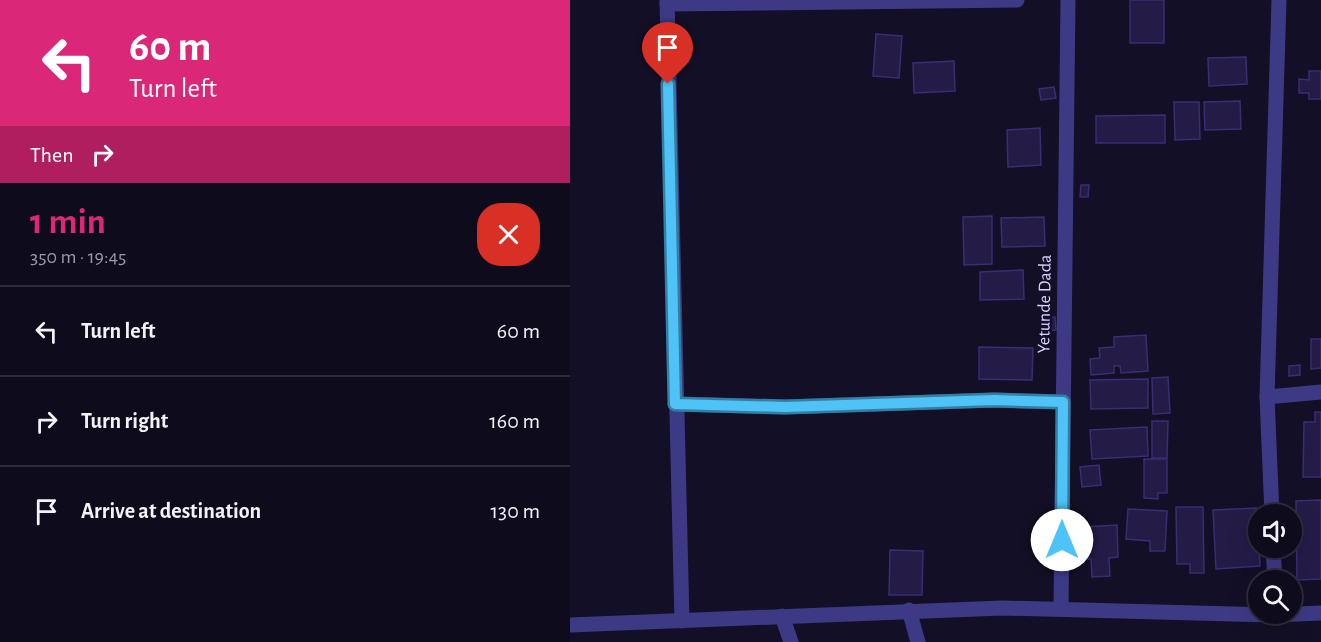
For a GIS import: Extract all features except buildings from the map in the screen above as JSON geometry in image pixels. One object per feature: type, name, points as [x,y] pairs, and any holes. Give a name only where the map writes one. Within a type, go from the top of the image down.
[{"type":"street","points":[[681,621],[667,2],[1017,0]]},
{"type":"street","name":"Yetunde Dada","points":[[1061,608],[1068,0]]},
{"type":"street","points":[[1272,504],[1267,397],[1279,0]]},
{"type":"street","points":[[1267,397],[1321,392]]},
{"type":"street","points":[[675,404],[785,407],[994,400],[1063,402]]},
{"type":"street","points":[[570,625],[909,610],[1061,608],[1248,613]]},
{"type":"street","points":[[909,610],[918,642]]},
{"type":"street","points":[[1302,613],[1321,613]]},
{"type":"street","points":[[782,616],[791,642]]},
{"type":"route","points":[[668,84],[675,404],[785,407],[994,400],[1063,402],[1062,540]]}]
